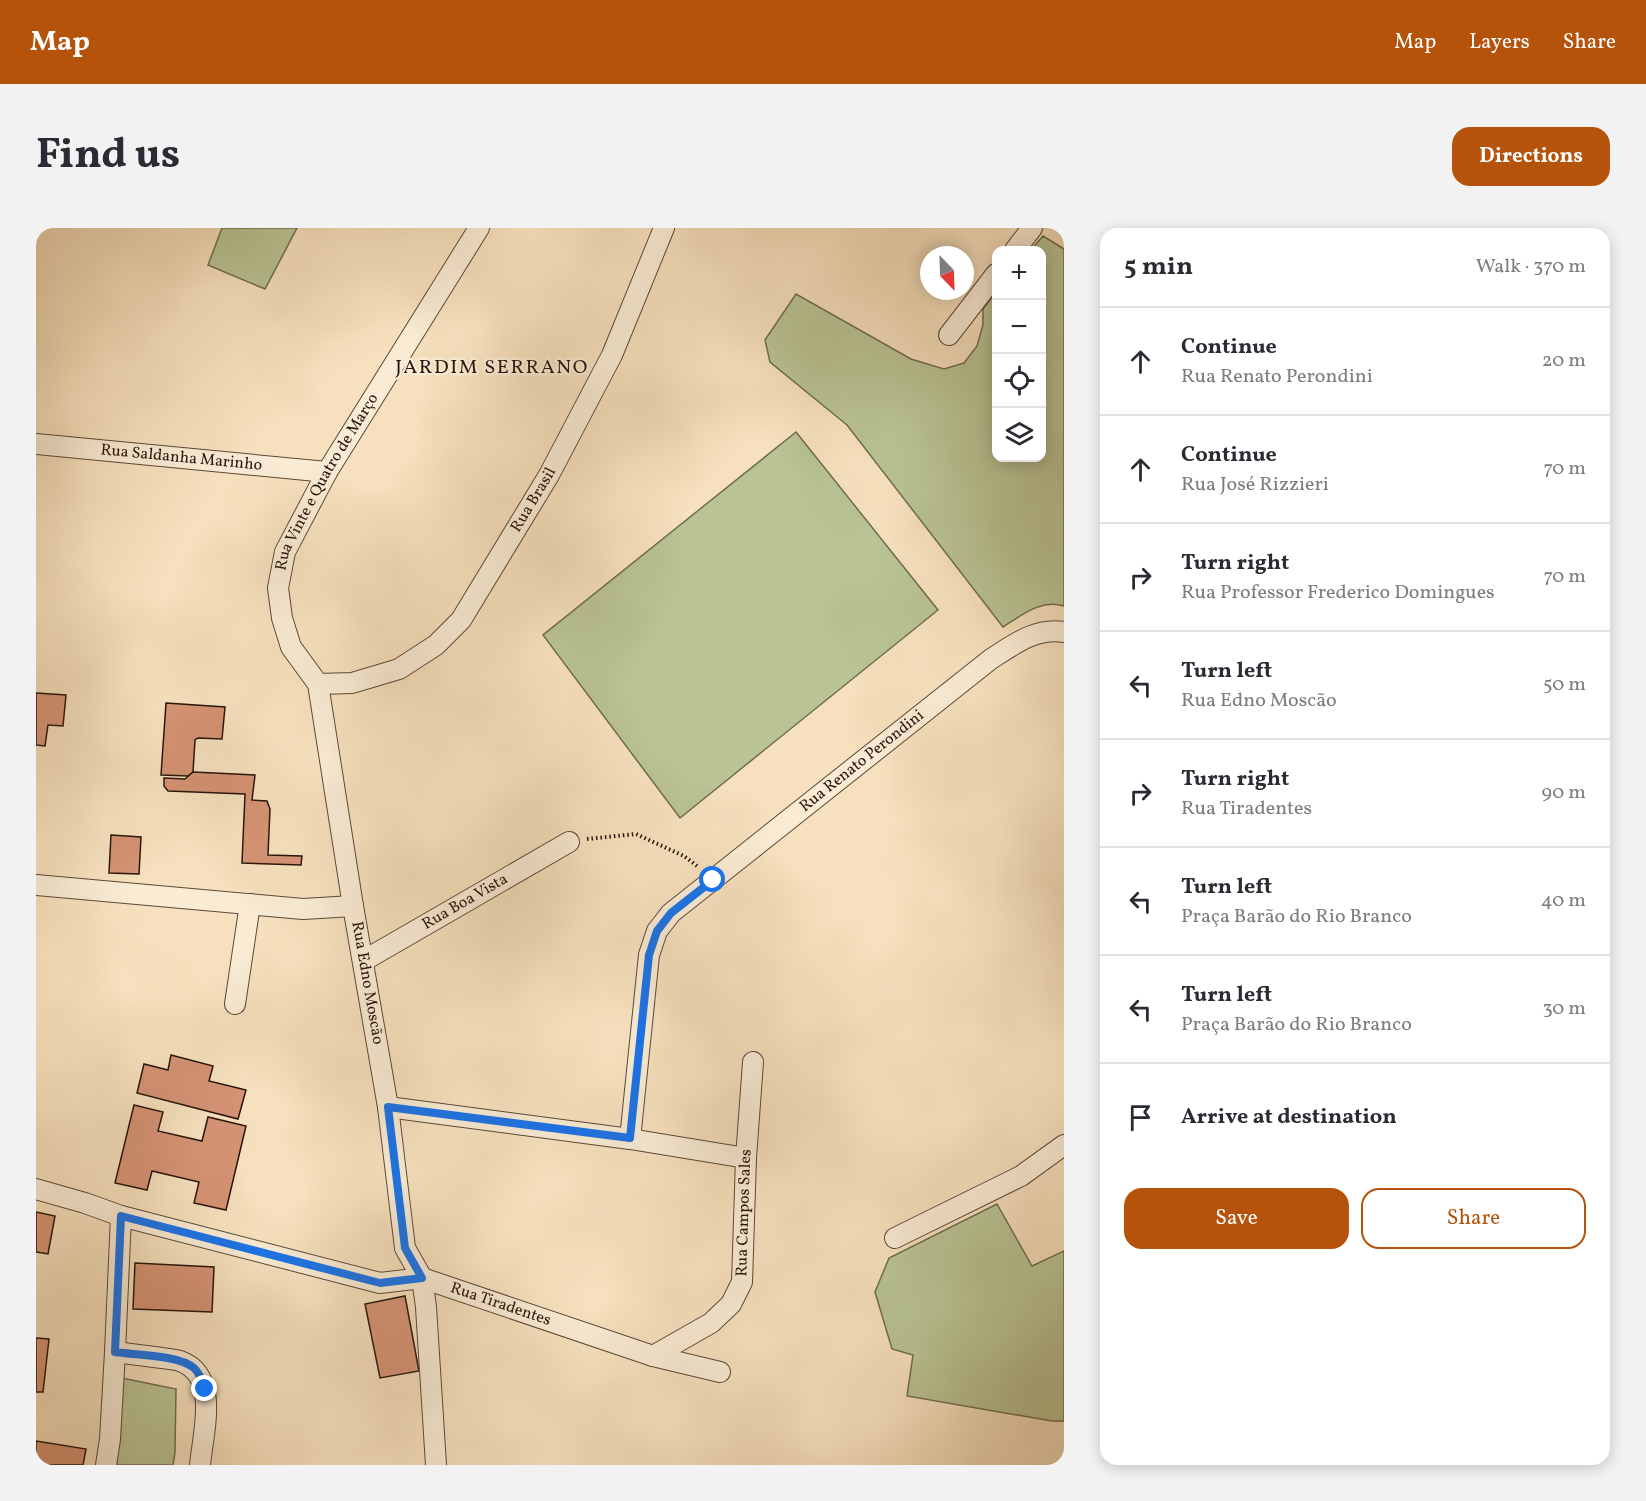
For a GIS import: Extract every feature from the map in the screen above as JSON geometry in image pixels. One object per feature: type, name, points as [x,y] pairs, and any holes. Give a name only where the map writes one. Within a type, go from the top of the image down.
[{"type":"street","name":"Rua Vinte e Quatro de Março","points":[[318,684],[291,647],[282,618],[278,588],[285,552],[327,472],[479,228]]},
{"type":"street","name":"Rua Brasil","points":[[318,684],[352,683],[399,669],[436,645],[460,620],[549,475],[612,355],[663,228]]},
{"type":"street","points":[[1018,246],[1032,228]]},
{"type":"street","points":[[949,335],[992,279]]},
{"type":"street","name":"Rua Saldanha Marinho","points":[[36,444],[327,472]]},
{"type":"street","name":"Rua Renato Perondini","points":[[630,1138],[649,955],[657,931],[671,913],[991,659],[1023,638],[1054,630],[1064,632]]},
{"type":"street","name":"Rua Edno Moscão","points":[[318,684],[388,1107],[405,1248],[422,1278]]},
{"type":"street","name":"Rua Boa Vista","points":[[363,961],[569,842]]},
{"type":"street","points":[[36,885],[303,909],[353,906]]},
{"type":"street","points":[[235,1004],[250,904]]},
{"type":"street","name":"Rua Campos Sales","points":[[653,1356],[711,1323],[731,1304],[742,1282],[746,1158],[753,1062]]},
{"type":"street","points":[[388,1107],[630,1138],[746,1158]]},
{"type":"street","points":[[895,1238],[1021,1176],[1064,1145]]},
{"type":"street","name":"Rua Tiradentes","points":[[36,1189],[121,1216],[380,1283],[422,1278],[653,1356],[720,1372]]},
{"type":"street","points":[[106,1465],[110,1439],[121,1216]]},
{"type":"street","points":[[422,1278],[426,1307],[436,1465]]},
{"type":"street","points":[[115,1352],[179,1360],[200,1375],[205,1389],[206,1405],[200,1465]]},
{"type":"path","points":[[569,842],[636,834],[684,856],[713,880]]},
{"type":"green space","points":[[222,228],[297,228],[265,289],[208,265]]},
{"type":"green space","points":[[1043,236],[1064,249],[1064,606],[1056,604],[1040,606],[1003,627],[847,425],[770,362],[765,340],[796,294],[911,359],[944,369],[964,363],[977,346],[983,325],[983,309],[992,297],[992,462],[1046,462],[1046,246],[1034,246]]},
{"type":"green space","points":[[796,432],[938,610],[680,818],[543,635]]},
{"type":"green space","points":[[997,1204],[1032,1266],[1064,1251],[1064,1421],[1052,1421],[907,1396],[913,1355],[892,1349],[875,1292],[889,1258]]},
{"type":"green space","points":[[117,1377],[176,1389],[173,1465],[112,1465]]},
{"type":"building","points":[[36,693],[66,695],[63,726],[48,725],[45,746],[36,745]]},
{"type":"building","points":[[166,703],[225,707],[222,739],[198,738],[195,740],[193,772],[188,776],[161,775]]},
{"type":"building","points":[[193,772],[255,775],[252,800],[267,801],[270,809],[268,855],[302,856],[301,865],[242,863],[245,794],[168,791],[164,786],[164,778],[185,779]]},
{"type":"building","points":[[111,835],[141,837],[139,874],[109,873]]},
{"type":"building","points":[[171,1055],[213,1066],[209,1081],[246,1090],[238,1119],[137,1093],[144,1064],[168,1070]]},
{"type":"building","points":[[134,1105],[163,1112],[158,1131],[202,1141],[208,1117],[246,1126],[226,1210],[194,1203],[199,1182],[152,1171],[147,1190],[115,1183]]},
{"type":"building","points":[[36,1212],[55,1216],[48,1254],[36,1252]]},
{"type":"building","points":[[135,1263],[214,1267],[212,1312],[133,1309]]},
{"type":"building","points":[[405,1296],[419,1371],[380,1378],[365,1304]]},
{"type":"building","points":[[36,1338],[49,1339],[43,1392],[36,1392]]},
{"type":"building","points":[[36,1441],[86,1449],[83,1465],[36,1465]]},
{"type":"district","name":"JARDIM SERRANO","points":[[492,368]]},
{"type":"route","points":[[205,1389],[200,1375],[179,1360],[115,1352],[121,1216],[380,1283],[422,1278],[405,1248],[388,1107],[630,1138],[649,955],[657,931],[671,913],[713,880]]}]
